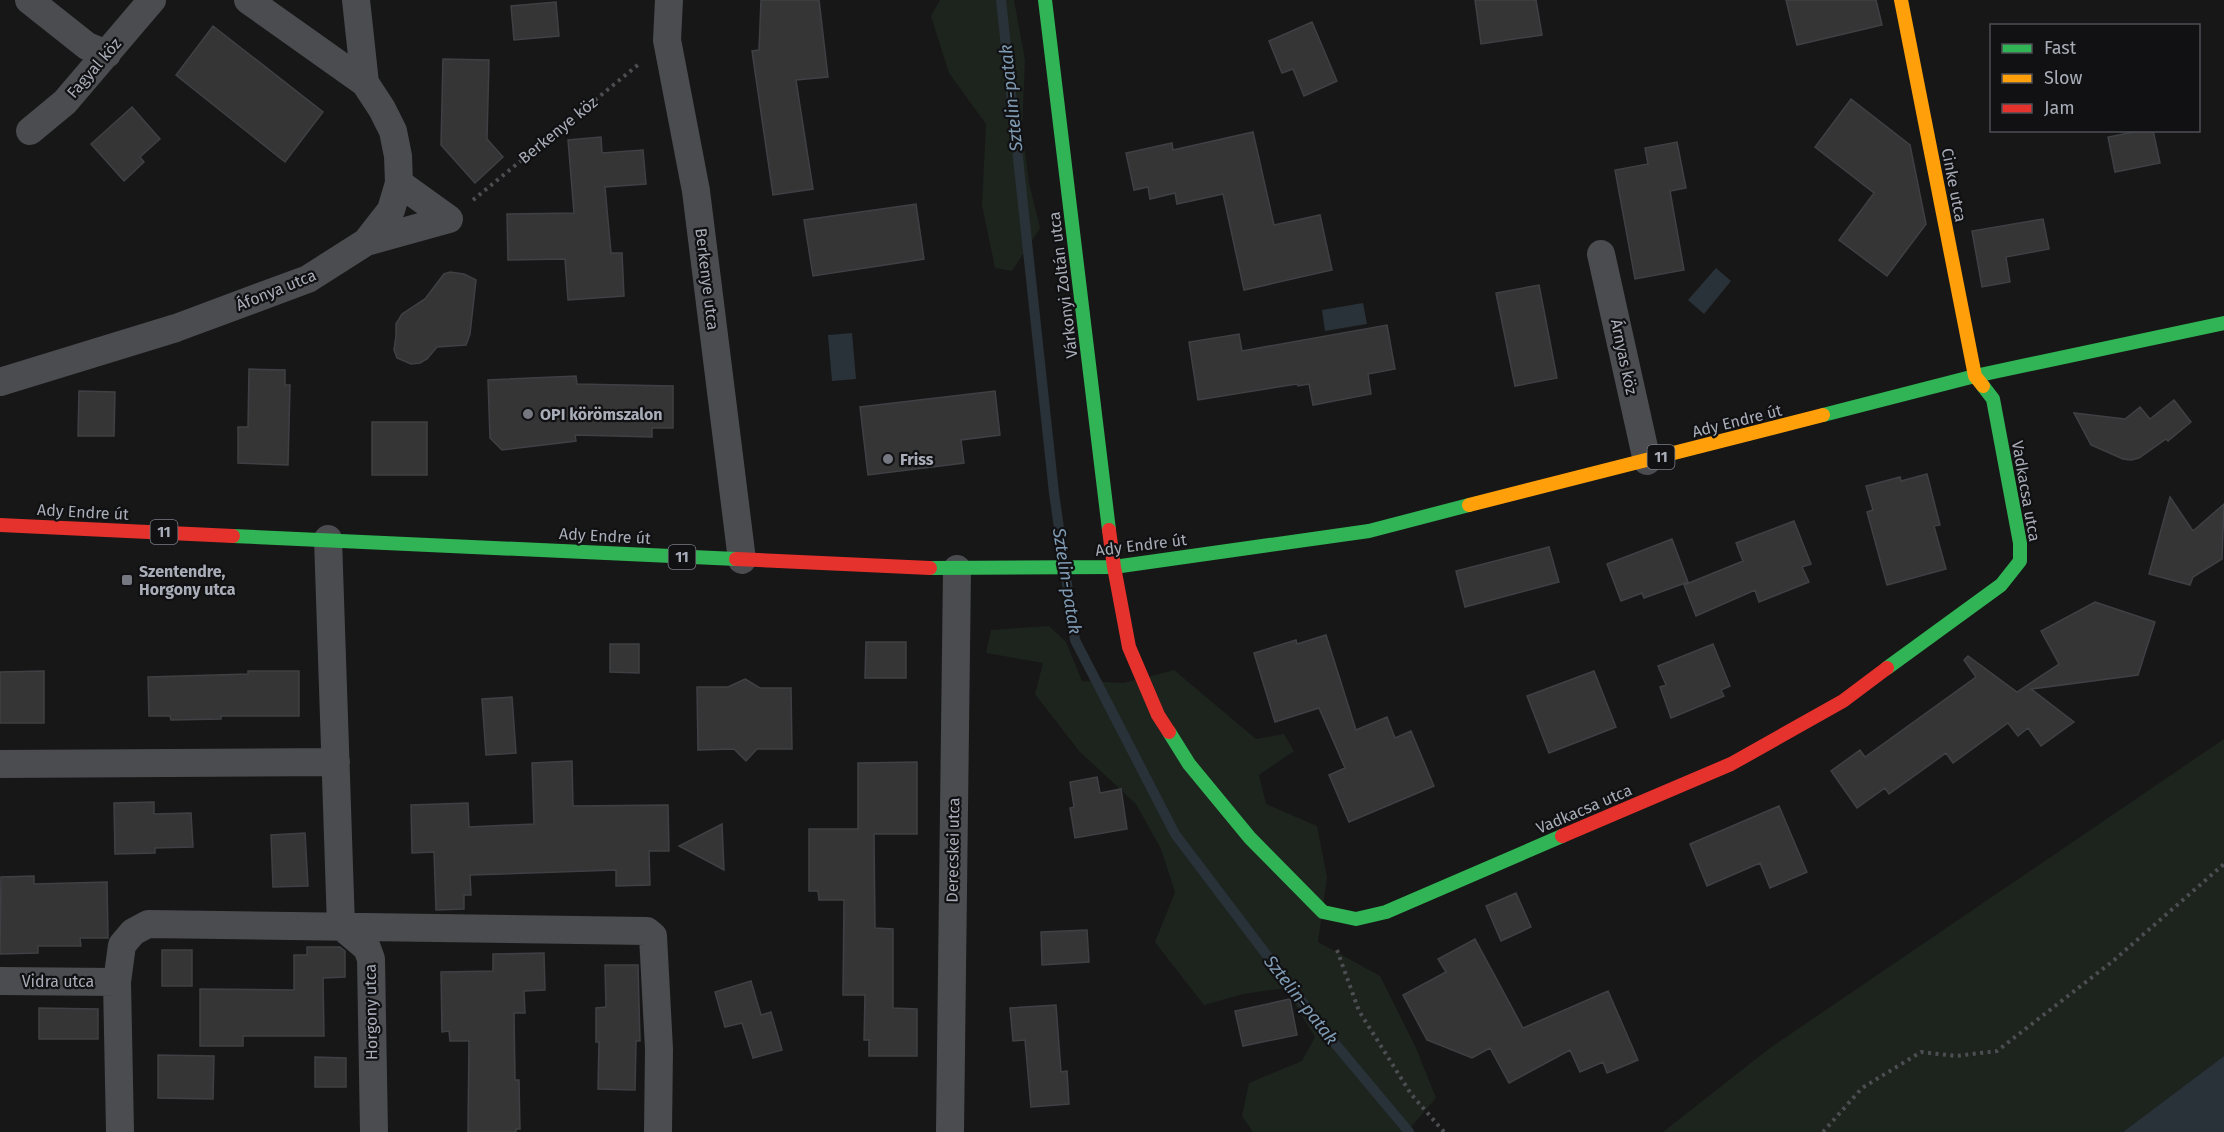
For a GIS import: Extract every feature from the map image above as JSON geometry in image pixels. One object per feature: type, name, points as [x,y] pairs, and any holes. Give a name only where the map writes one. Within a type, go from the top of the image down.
[{"type":"street","points":[[29,0],[87,46],[106,54]]},
{"type":"street","name":"Fagyal köz","points":[[30,130],[65,102],[152,0]]},
{"type":"street","points":[[248,0],[365,83]]},
{"type":"street","name":"Áfonya utca","points":[[0,382],[176,328],[308,279],[366,242],[391,210],[399,183],[398,156],[393,131],[365,83],[356,0]]},
{"type":"street","name":"Berkenye utca","points":[[669,0],[667,40],[696,191],[742,560]]},
{"type":"street","name":"Várkonyi Zoltán utca","points":[[1045,0],[1114,567]]},
{"type":"street","name":"Cinke utca","points":[[1901,0],[1975,376]]},
{"type":"street","points":[[399,183],[449,219]]},
{"type":"street","points":[[366,242],[449,219]]},
{"type":"street","name":"Árnyas köz","points":[[1601,254],[1647,461]]},
{"type":"street","name":"Ady Endre út","points":[[0,525],[957,569],[1114,567],[1369,531],[1975,376],[2224,323]]},
{"type":"street","name":"Vadkacsa utca","points":[[1323,912],[1356,919],[1386,912],[1731,764],[1843,701],[2001,585],[2020,561],[2020,543],[1993,399],[1975,376]]},
{"type":"street","points":[[328,539],[341,926]]},
{"type":"street","points":[[1114,567],[1129,646],[1158,715],[1190,764],[1250,838],[1323,912]]},
{"type":"street","name":"Derecskei utca","points":[[950,1132],[957,569]]},
{"type":"street","points":[[0,764],[336,762]]},
{"type":"street","points":[[120,1132],[117,981],[122,945],[133,932],[147,924],[647,931],[653,936],[659,1048],[658,1132]]},
{"type":"street","name":"Horgony utca","points":[[341,926],[367,948],[371,959],[374,1132]]},
{"type":"street","name":"Vidra utca","points":[[0,981],[117,981]]},
{"type":"path","name":"Berkenye köz","points":[[449,219],[667,40]]},
{"type":"path","points":[[1823,1132],[1862,1088],[1921,1052],[1956,1056],[1997,1051],[2113,961],[2224,864]]},
{"type":"path","points":[[1323,912],[1359,1011],[1411,1094],[1444,1132]]},
{"type":"shaded area","points":[[940,0],[1014,0],[1025,60],[1022,129],[1029,183],[1040,228],[1012,271],[995,268],[982,205],[986,124],[949,73],[931,16]]},
{"type":"shaded area","points":[[1716,268],[1731,281],[1704,314],[1688,300]]},
{"type":"shaded area","points":[[1363,303],[1367,324],[1325,331],[1322,310]]},
{"type":"shaded area","points":[[852,333],[856,379],[832,381],[828,335]]},
{"type":"shaded area","points":[[1049,626],[1066,642],[1082,681],[1124,683],[1174,670],[1256,739],[1284,734],[1294,751],[1259,775],[1266,804],[1317,826],[1327,877],[1318,942],[1380,976],[1416,1048],[1436,1098],[1410,1128],[1411,1132],[1253,1132],[1242,1116],[1249,1083],[1302,1061],[1315,1037],[1285,988],[1243,994],[1204,1005],[1155,942],[1175,892],[1161,849],[1136,804],[1079,751],[1035,694],[1043,663],[986,653],[991,630]]},
{"type":"shaded area","points":[[2224,739],[2224,1056],[2123,1132],[1663,1132],[1770,1048]]},
{"type":"shaded area","points":[[2224,1056],[2224,1132],[2123,1132]]},
{"type":"building","points":[[761,0],[819,0],[828,77],[796,80],[813,189],[773,195],[752,51],[759,50]]},
{"type":"building","points":[[1475,0],[1536,0],[1542,35],[1481,44]]},
{"type":"building","points":[[1786,0],[1876,0],[1882,25],[1797,45]]},
{"type":"building","points":[[556,2],[559,36],[514,40],[511,6]]},
{"type":"building","points":[[1312,22],[1337,81],[1304,96],[1293,69],[1282,73],[1269,41]]},
{"type":"building","points":[[213,26],[323,112],[285,162],[176,75]]},
{"type":"building","points":[[443,59],[489,60],[487,139],[503,157],[475,183],[441,145]]},
{"type":"building","points":[[1851,99],[1910,145],[1926,224],[1887,276],[1839,240],[1874,193],[1815,147]]},
{"type":"building","points":[[132,107],[160,139],[140,157],[144,162],[124,181],[91,144]]},
{"type":"building","points":[[1253,132],[1274,225],[1320,215],[1332,270],[1244,290],[1223,194],[1177,204],[1175,193],[1150,199],[1148,187],[1134,190],[1126,153],[1172,143],[1173,150]]},
{"type":"building","points":[[2134,132],[2153,132],[2160,163],[2115,172],[2108,137]]},
{"type":"building","points":[[601,137],[602,153],[643,150],[646,184],[605,187],[611,253],[622,253],[624,296],[568,300],[565,259],[508,260],[507,214],[574,213],[568,140]]},
{"type":"building","points":[[1677,142],[1686,188],[1670,191],[1684,270],[1635,279],[1615,170],[1648,164],[1645,148]]},
{"type":"building","points":[[916,204],[924,259],[813,276],[804,220]]},
{"type":"building","points":[[2043,219],[2049,249],[2006,257],[2010,282],[1982,287],[1972,231]]},
{"type":"building","points":[[450,272],[464,274],[476,280],[470,334],[466,345],[437,347],[427,359],[420,363],[411,364],[397,358],[394,350],[396,324],[402,314],[425,299],[444,274]]},
{"type":"building","points":[[1539,285],[1557,378],[1515,386],[1496,293]]},
{"type":"building","points":[[1387,325],[1395,369],[1368,374],[1371,394],[1313,405],[1309,384],[1298,386],[1297,384],[1198,400],[1189,342],[1239,334],[1242,351]]},
{"type":"building","points":[[249,369],[285,370],[285,385],[290,385],[288,465],[238,463],[238,427],[248,427]]},
{"type":"building","points":[[576,376],[577,384],[673,386],[673,428],[652,428],[652,437],[575,435],[576,441],[502,450],[490,438],[488,380]]},
{"type":"building","points":[[79,391],[115,392],[114,436],[78,436]]},
{"type":"building","points":[[995,391],[1000,435],[961,440],[964,463],[868,475],[860,407]]},
{"type":"building","points":[[2174,400],[2191,422],[2168,441],[2166,439],[2139,458],[2131,460],[2123,459],[2091,445],[2074,413],[2125,419],[2140,407],[2150,419]]},
{"type":"building","points":[[372,422],[427,422],[427,475],[372,475]]},
{"type":"building","points":[[1927,474],[1940,525],[1934,526],[1946,569],[1887,585],[1867,512],[1873,510],[1866,486],[1900,477],[1901,481]]},
{"type":"building","points":[[2170,497],[2193,531],[2224,504],[2222,559],[2193,577],[2190,585],[2149,574]]},
{"type":"building","points":[[1794,521],[1811,564],[1802,567],[1809,582],[1759,602],[1755,590],[1696,616],[1684,585],[1743,561],[1736,543]]},
{"type":"building","points":[[1672,539],[1688,582],[1644,598],[1642,593],[1621,601],[1607,564]]},
{"type":"building","points":[[1549,547],[1559,582],[1465,607],[1456,571]]},
{"type":"building","points":[[2095,602],[2155,622],[2138,675],[2031,689],[2074,722],[2041,746],[2028,728],[2018,736],[2008,723],[1953,763],[1946,753],[1889,794],[1885,788],[1857,808],[1831,771],[1860,750],[1865,757],[1976,677],[1964,660],[1968,656],[2017,692],[2059,664],[2041,631]]},
{"type":"building","points":[[1326,635],[1356,730],[1387,717],[1395,738],[1411,731],[1434,786],[1349,822],[1329,775],[1345,768],[1319,708],[1275,722],[1254,653],[1296,640],[1297,644]]},
{"type":"building","points":[[866,642],[906,642],[906,678],[865,678]]},
{"type":"building","points":[[610,644],[639,644],[639,673],[610,672]]},
{"type":"building","points":[[1713,644],[1730,686],[1721,690],[1724,696],[1671,718],[1660,687],[1666,685],[1658,666]]},
{"type":"building","points":[[44,671],[44,723],[0,723],[0,672]]},
{"type":"building","points":[[248,671],[299,671],[299,716],[221,716],[221,719],[171,720],[170,716],[149,716],[148,677],[248,674]]},
{"type":"building","points":[[1594,671],[1616,727],[1549,753],[1527,696]]},
{"type":"building","points":[[745,679],[760,688],[791,688],[792,749],[757,749],[746,761],[734,749],[698,750],[697,687],[728,687]]},
{"type":"building","points":[[512,697],[516,753],[486,755],[482,699]]},
{"type":"building","points":[[572,761],[573,806],[668,805],[669,851],[649,851],[650,885],[616,886],[616,870],[470,875],[471,895],[464,895],[464,909],[436,910],[434,852],[412,853],[411,805],[468,803],[469,827],[534,824],[532,763]]},
{"type":"building","points":[[917,762],[917,834],[874,834],[875,928],[893,929],[893,1008],[917,1009],[917,1056],[869,1056],[869,1040],[864,1040],[865,995],[843,995],[844,900],[819,900],[818,891],[809,891],[809,829],[858,829],[858,763]]},
{"type":"building","points":[[1097,777],[1100,793],[1121,789],[1127,829],[1075,838],[1070,808],[1074,807],[1070,782]]},
{"type":"building","points":[[154,802],[154,814],[191,813],[193,847],[155,848],[155,853],[115,854],[114,803]]},
{"type":"building","points":[[1779,806],[1807,872],[1770,888],[1760,863],[1707,886],[1690,844]]},
{"type":"building","points":[[722,824],[724,870],[679,846]]},
{"type":"building","points":[[305,833],[308,886],[273,887],[271,835]]},
{"type":"building","points":[[34,876],[34,884],[107,882],[108,938],[80,938],[81,946],[38,946],[38,953],[0,954],[1,877]]},
{"type":"building","points":[[1516,893],[1531,927],[1501,941],[1486,906]]},
{"type":"building","points":[[1087,930],[1089,962],[1042,965],[1041,932]]},
{"type":"building","points":[[1475,939],[1523,1028],[1608,991],[1638,1060],[1607,1073],[1603,1062],[1580,1072],[1570,1050],[1509,1083],[1490,1048],[1472,1058],[1427,1040],[1403,995],[1446,972],[1438,959]]},
{"type":"building","points":[[307,947],[340,947],[345,951],[345,977],[323,978],[324,1036],[243,1036],[243,1046],[200,1046],[200,989],[294,990],[294,955],[307,955]]},
{"type":"building","points":[[162,950],[192,950],[192,986],[162,986]]},
{"type":"building","points":[[544,953],[545,990],[524,991],[525,1013],[514,1013],[515,1080],[519,1080],[520,1129],[516,1129],[516,1132],[468,1132],[469,1041],[450,1041],[449,1031],[442,1032],[441,972],[493,971],[493,954]]},
{"type":"building","points":[[605,965],[638,965],[640,1041],[636,1041],[635,1090],[598,1089],[599,1042],[596,1042],[596,1008],[606,1007]]},
{"type":"building","points":[[751,981],[761,1015],[771,1012],[782,1050],[753,1058],[742,1023],[725,1027],[715,992]]},
{"type":"building","points":[[1290,999],[1297,1035],[1243,1046],[1235,1011]]},
{"type":"building","points":[[1056,1005],[1061,1072],[1067,1071],[1069,1104],[1031,1107],[1025,1040],[1013,1041],[1010,1008]]},
{"type":"building","points":[[39,1008],[98,1009],[98,1039],[39,1039]]},
{"type":"building","points":[[158,1055],[214,1056],[213,1099],[158,1098]]},
{"type":"building","points":[[315,1057],[346,1058],[346,1087],[315,1087]]},
{"type":"waterway","name":"Sztelin-patak","points":[[1001,0],[1054,493],[1075,640],[1175,834],[1322,1028],[1409,1132]]},
{"type":"traffic: fast","points":[[1045,0],[1109,530]]},
{"type":"traffic: fast","points":[[1823,415],[1975,376],[2224,323]]},
{"type":"traffic: fast","points":[[1887,668],[2001,585],[2020,561],[2020,543],[1993,399],[1983,386]]},
{"type":"traffic: fast","points":[[930,568],[1114,567],[1369,531],[1469,505]]},
{"type":"traffic: fast","points":[[233,536],[736,559]]},
{"type":"traffic: fast","points":[[1169,732],[1189,764],[1250,838],[1323,912],[1356,919],[1386,912],[1562,836]]},
{"type":"traffic: slow","points":[[1901,0],[1975,376],[1983,386]]},
{"type":"traffic: slow","points":[[1469,505],[1823,415]]},
{"type":"traffic: jam","points":[[0,525],[233,536]]},
{"type":"traffic: jam","points":[[1109,530],[1129,647],[1158,715],[1169,732]]},
{"type":"traffic: jam","points":[[736,559],[930,568]]},
{"type":"traffic: jam","points":[[1562,836],[1731,764],[1843,701],[1887,668]]},
{"type":"place","name":"OPI körömszalon","points":[[528,414]]},
{"type":"place","name":"Friss","points":[[888,459]]},
{"type":"place","name":"Szentendre, Horgony utca","points":[[127,580]]}]
